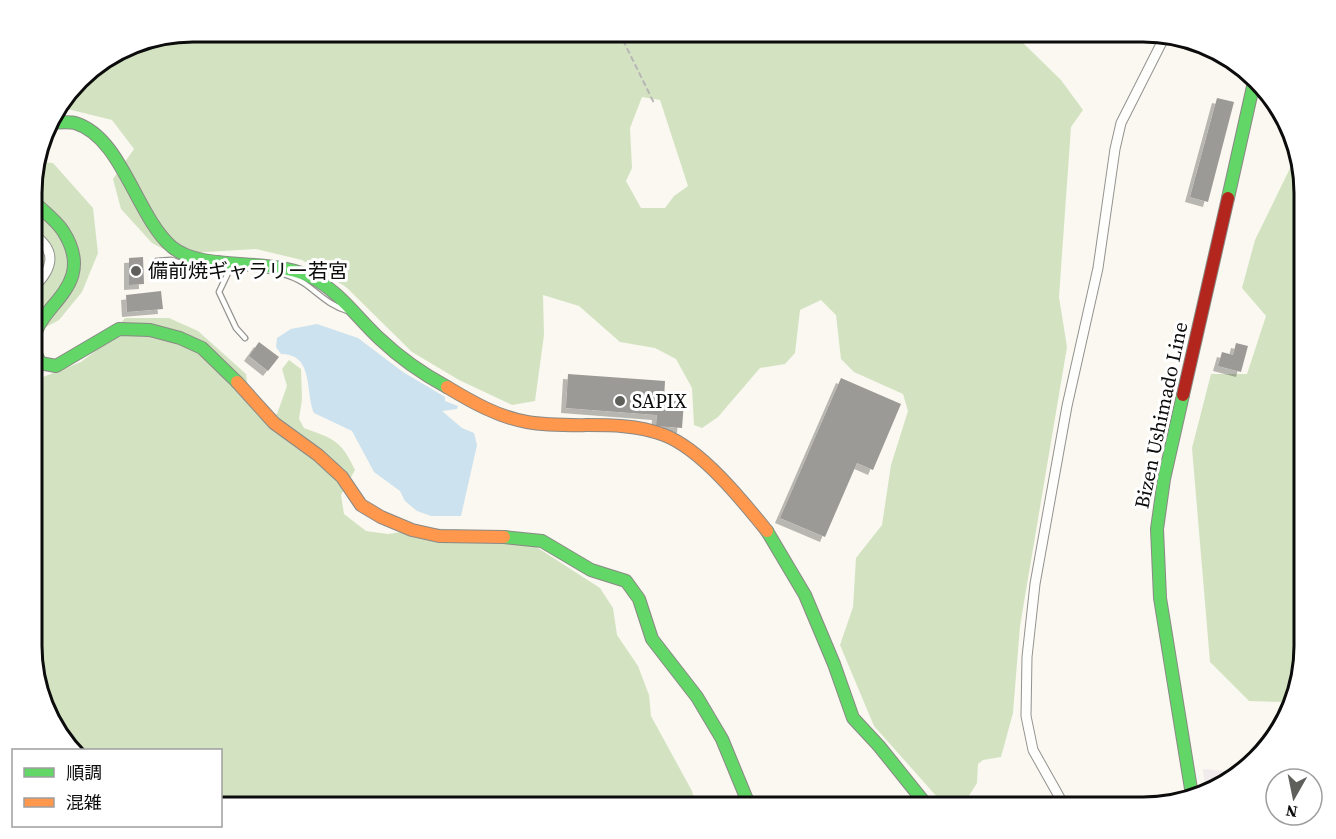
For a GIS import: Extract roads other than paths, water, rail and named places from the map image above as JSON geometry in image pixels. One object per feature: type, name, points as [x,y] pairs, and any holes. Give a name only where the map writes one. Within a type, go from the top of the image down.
[{"type":"street","points":[[1059,797],[1033,750],[1026,716],[1027,657],[1035,584],[1067,406],[1098,268],[1115,149],[1121,123],[1161,43]]},
{"type":"street","name":"Bizen Ushimado Line","points":[[1191,789],[1160,598],[1157,529],[1164,479],[1252,88]]},
{"type":"street","points":[[61,120],[77,122],[97,134],[113,156],[149,219],[175,250],[194,259],[214,262],[279,264],[332,289],[380,339],[414,367],[509,418],[532,422],[646,429],[667,436],[697,459],[748,507],[780,547],[815,617],[857,725],[879,746],[920,797]]},
{"type":"street","points":[[42,208],[57,221],[72,243],[75,265],[71,284],[42,322]]},
{"type":"street","points":[[42,240],[50,255],[49,268],[42,277]]},
{"type":"street","points":[[42,363],[56,366],[119,329],[150,330],[180,338],[202,348],[274,423],[318,455],[342,477],[361,505],[381,517],[412,530],[439,536],[525,537],[542,541],[591,570],[626,581],[639,599],[652,639],[697,697],[722,739],[746,797]]},
{"type":"lane","points":[[157,261],[171,260],[195,269],[228,273],[242,268],[286,275],[307,285],[322,299],[346,311],[353,310]]},
{"type":"lane","points":[[228,273],[219,292],[236,327],[245,338]]},
{"type":"water","points":[[317,324],[358,338],[403,372],[445,397],[445,401],[458,406],[457,409],[442,411],[462,428],[474,433],[477,445],[461,516],[431,516],[417,511],[405,501],[400,491],[374,472],[352,431],[314,413],[304,367],[292,356],[281,354],[276,347],[277,338],[291,329]]},
{"type":"place","name":"備前焼ギャラリー若宮","points":[[136,271]]},
{"type":"place","name":"SAPIX","points":[[620,401]]}]
